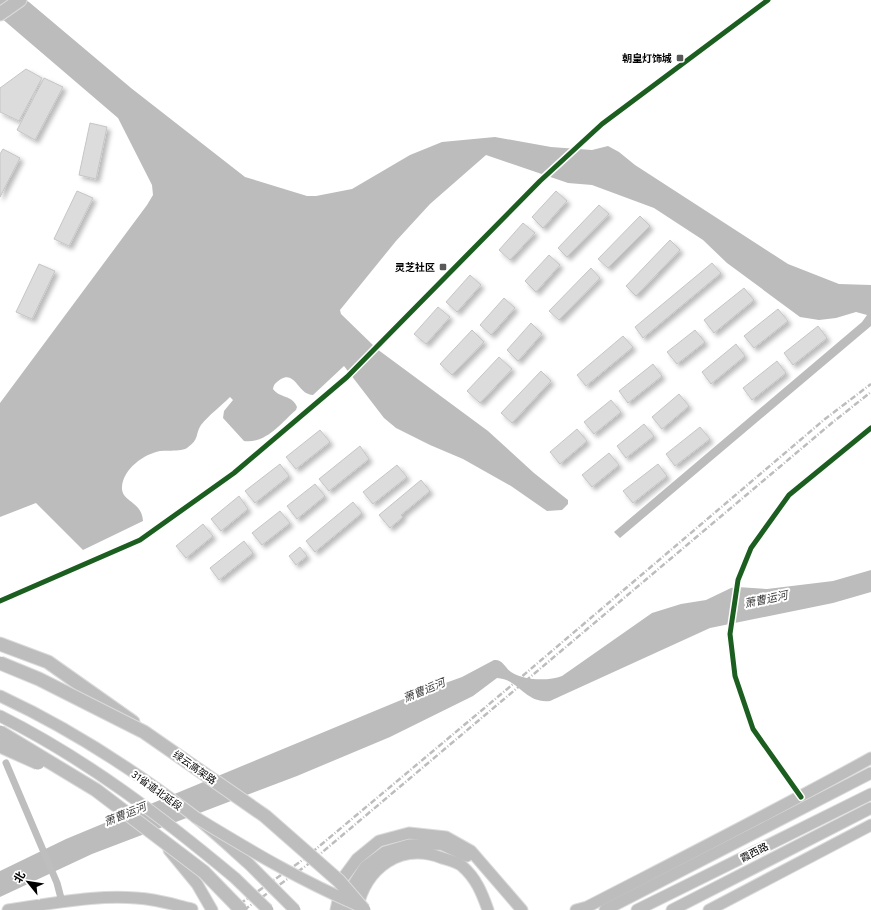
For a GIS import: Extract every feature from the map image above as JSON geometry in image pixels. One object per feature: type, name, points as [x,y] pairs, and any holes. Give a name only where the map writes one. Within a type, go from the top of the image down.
[{"type":"highway","points":[[0,4],[5,0]]},
{"type":"highway","points":[[0,14],[20,0]]},
{"type":"highway","points":[[0,644],[48,662],[265,816]]},
{"type":"highway","name":"绿云高架路","points":[[0,663],[39,678],[144,732],[265,816],[339,881],[364,910]]},
{"type":"highway","points":[[0,732],[96,790],[204,872],[241,910]]},
{"type":"highway","points":[[0,746],[96,790]]},
{"type":"main road","name":"31省道北延段","points":[[0,696],[30,710],[127,768],[195,817],[249,864],[296,910]]},
{"type":"main road","points":[[0,716],[33,732],[108,779],[236,878],[268,910]]},
{"type":"main road","points":[[0,729],[90,787],[172,852],[197,884],[212,910]]},
{"type":"main road","points":[[576,910],[587,907],[801,797],[871,758]]},
{"type":"main road","points":[[605,910],[871,773]]},
{"type":"main road","name":"霞西路","points":[[637,910],[871,794]]},
{"type":"main road","name":"霞西路","points":[[672,910],[871,808]]},
{"type":"main road","points":[[195,817],[268,862],[318,889],[370,910]]},
{"type":"main road","points":[[709,910],[871,824]]},
{"type":"main road","points":[[336,910],[343,878],[357,859],[380,841],[409,833],[446,837],[471,851],[522,910]]},
{"type":"main road","points":[[347,910],[354,884],[365,867],[385,852],[409,845],[441,844],[468,856],[482,868],[504,902],[512,910]]},
{"type":"main road","points":[[357,910],[360,893],[372,874],[395,857],[429,853],[461,865],[478,883],[488,910]]},
{"type":"main road","points":[[8,910],[62,902],[120,897],[152,900],[192,909]]},
{"type":"street","points":[[0,601],[140,540],[234,473],[347,377],[540,181],[602,124],[768,0]]},
{"type":"street","points":[[801,797],[753,729],[735,676],[730,634],[738,580],[751,548],[788,495],[871,428]]},
{"type":"street","points":[[6,763],[57,883],[62,902]]},
{"type":"water","points":[[0,0],[25,0],[29,2],[131,88],[245,177],[307,196],[316,196],[352,189],[410,155],[442,142],[495,137],[551,147],[592,150],[608,146],[788,264],[839,284],[871,285],[871,326],[620,538],[614,532],[862,322],[867,315],[856,312],[836,318],[819,320],[800,317],[727,263],[703,240],[654,208],[592,185],[568,183],[486,155],[430,204],[396,241],[340,310],[341,314],[377,349],[488,431],[534,473],[568,500],[568,504],[562,510],[547,511],[511,486],[463,459],[396,428],[384,418],[344,366],[313,395],[308,394],[290,378],[286,377],[277,382],[273,389],[279,394],[292,400],[297,407],[296,410],[273,432],[266,436],[252,441],[244,441],[223,418],[224,411],[233,400],[230,397],[201,425],[196,439],[187,448],[160,451],[147,455],[135,463],[126,474],[122,487],[125,496],[139,509],[142,514],[143,521],[83,550],[36,503],[0,517],[0,403],[147,205],[153,195],[152,185],[118,118],[0,17]]},
{"type":"water","name":"萧曹运河","points":[[871,570],[871,592],[833,603],[710,628],[550,701],[534,699],[511,682],[505,679],[497,678],[473,696],[390,737],[297,776],[92,854],[0,897],[0,871],[66,839],[418,693],[462,677],[494,660],[500,661],[516,675],[529,679],[557,678],[652,613],[681,604],[706,600],[731,588],[767,589],[833,581]]},
{"type":"building","points":[[26,69],[42,78],[19,121],[0,112],[0,88]]},
{"type":"building","points":[[44,78],[63,87],[35,140],[17,130]]},
{"type":"building","points":[[90,123],[107,127],[96,179],[79,175]]},
{"type":"building","points":[[3,149],[20,158],[0,197],[0,154]]},
{"type":"building","points":[[77,191],[93,198],[69,246],[54,239]]},
{"type":"building","points":[[556,191],[567,201],[543,228],[532,217]]},
{"type":"building","points":[[599,205],[609,214],[567,257],[558,248]]},
{"type":"building","points":[[640,216],[650,226],[608,268],[598,259]]},
{"type":"building","points":[[523,223],[535,233],[510,260],[499,250]]},
{"type":"building","points":[[670,240],[680,250],[636,296],[626,286]]},
{"type":"building","points":[[549,255],[560,265],[536,292],[525,281]]},
{"type":"building","points":[[712,263],[721,273],[643,338],[635,327]]},
{"type":"building","points":[[39,264],[55,271],[32,319],[16,312]]},
{"type":"building","points":[[591,268],[600,278],[559,320],[549,311]]},
{"type":"building","points":[[470,275],[481,285],[457,312],[446,302]]},
{"type":"building","points":[[744,288],[754,300],[714,333],[704,320]]},
{"type":"building","points":[[504,298],[515,308],[491,335],[480,325]]},
{"type":"building","points":[[438,307],[450,317],[426,344],[414,334]]},
{"type":"building","points":[[778,309],[788,321],[754,348],[744,336]]},
{"type":"building","points":[[531,323],[542,334],[518,361],[507,350]]},
{"type":"building","points":[[818,326],[827,338],[793,365],[784,353]]},
{"type":"building","points":[[472,330],[484,342],[452,375],[440,364]]},
{"type":"building","points":[[695,330],[705,342],[677,364],[667,352]]},
{"type":"building","points":[[623,336],[633,347],[586,386],[577,375]]},
{"type":"building","points":[[736,344],[745,356],[711,384],[702,372]]},
{"type":"building","points":[[499,357],[512,369],[480,403],[467,391]]},
{"type":"building","points":[[777,361],[786,373],[752,400],[743,388]]},
{"type":"building","points":[[653,364],[662,376],[628,403],[619,391]]},
{"type":"building","points":[[541,371],[551,381],[512,423],[501,413]]},
{"type":"building","points":[[679,394],[689,406],[662,429],[652,417]]},
{"type":"building","points":[[611,400],[621,412],[594,434],[584,422]]},
{"type":"building","points":[[644,424],[654,436],[626,458],[617,446]]},
{"type":"building","points":[[700,427],[710,439],[675,466],[666,454]]},
{"type":"building","points":[[577,429],[587,441],[560,464],[550,452]]},
{"type":"building","points":[[320,430],[330,442],[296,469],[286,457]]},
{"type":"building","points":[[360,446],[369,459],[329,491],[319,479]]},
{"type":"building","points":[[609,453],[619,465],[592,487],[582,475]]},
{"type":"building","points":[[280,464],[289,476],[255,503],[245,491]]},
{"type":"building","points":[[658,464],[667,476],[633,503],[623,491]]},
{"type":"building","points":[[397,465],[407,477],[373,504],[363,492]]},
{"type":"building","points":[[421,480],[430,491],[401,515],[403,517],[390,528],[379,515]]},
{"type":"building","points":[[315,484],[325,496],[297,519],[287,506]]},
{"type":"building","points":[[239,496],[248,509],[221,531],[211,519]]},
{"type":"building","points":[[353,502],[362,513],[315,552],[306,541]]},
{"type":"building","points":[[280,511],[290,523],[262,545],[252,533]]},
{"type":"building","points":[[203,524],[213,536],[186,558],[176,546]]},
{"type":"building","points":[[244,541],[253,553],[219,580],[210,568]]},
{"type":"building","points":[[300,547],[307,556],[296,565],[289,556]]},
{"type":"railway","points":[[231,910],[304,859],[506,690],[825,419],[871,384]]},
{"type":"railway","points":[[244,910],[307,865],[833,422],[871,392]]},
{"type":"cycle path","points":[[0,601],[140,540],[234,473],[347,377],[540,181],[602,124],[768,0]]},
{"type":"cycle path","points":[[801,797],[753,729],[735,676],[730,634],[738,580],[751,548],[789,495],[871,428]]},
{"type":"place","name":"朝皇灯饰城","points":[[680,58]]},
{"type":"place","name":"灵芝社区","points":[[443,267]]}]
